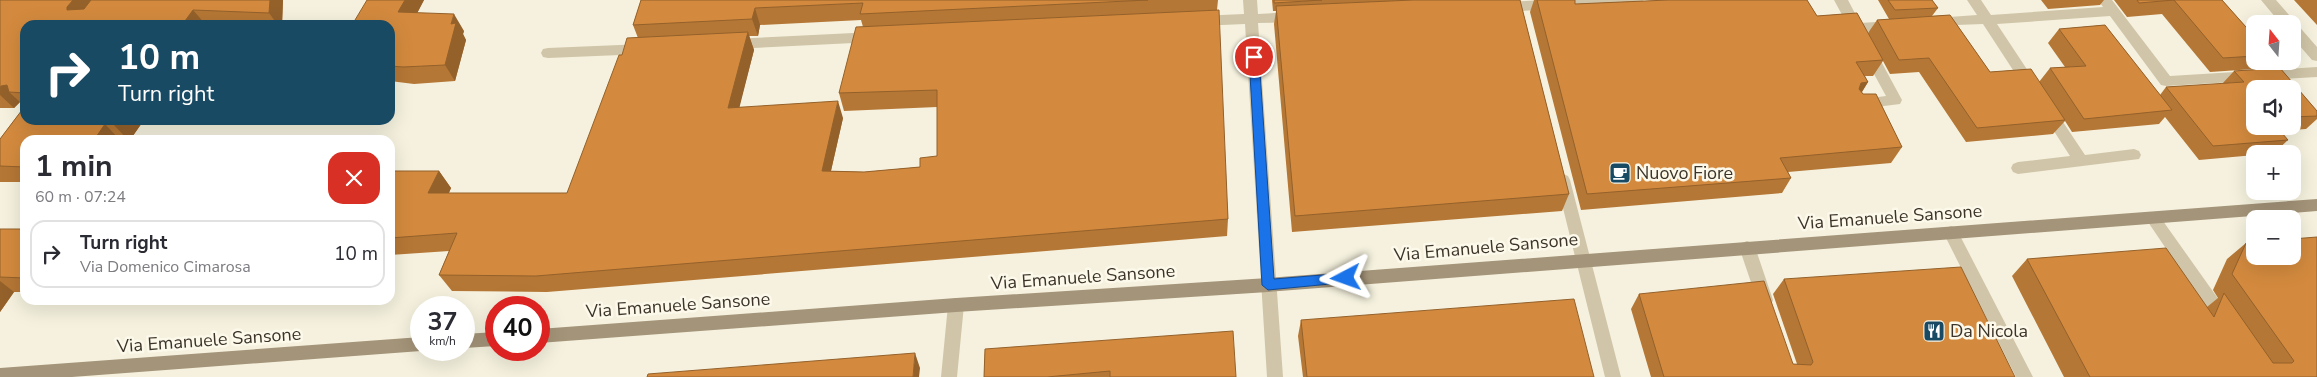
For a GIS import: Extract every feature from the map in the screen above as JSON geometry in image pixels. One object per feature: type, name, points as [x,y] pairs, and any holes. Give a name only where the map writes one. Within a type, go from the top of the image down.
[{"type":"street","points":[[1250,0],[1275,377]]},
{"type":"street","points":[[1490,7],[1520,3],[1637,0]]},
{"type":"street","points":[[1841,0],[1895,100],[1858,104]]},
{"type":"street","points":[[1974,0],[2081,161]]},
{"type":"street","points":[[2268,0],[2281,15]]},
{"type":"street","points":[[1520,3],[1525,25]]},
{"type":"street","points":[[1922,24],[1987,20],[2109,6],[2166,81],[2317,72]]},
{"type":"street","points":[[1182,22],[1311,16]]},
{"type":"street","points":[[1856,28],[1903,25]]},
{"type":"street","points":[[716,45],[885,37]]},
{"type":"street","points":[[2301,38],[2317,56]]},
{"type":"street","points":[[548,53],[657,48]]},
{"type":"street","points":[[2018,168],[2134,155]]},
{"type":"street","points":[[1560,166],[1582,260],[1614,377]]},
{"type":"street","name":"Via Emanuele Sansone","points":[[550,335],[956,305],[1268,285],[2317,204]]},
{"type":"street","points":[[2154,218],[2230,329]]},
{"type":"street","points":[[1951,232],[2025,377]]},
{"type":"street","points":[[1746,247],[1769,312]]},
{"type":"street","points":[[949,377],[956,305]]},
{"type":"street","name":"Via Emanuele Sansone","points":[[0,375],[410,345]]},
{"type":"building","points":[[0,0],[73,0],[67,7],[67,10],[84,9],[91,0],[270,0],[269,13],[193,10],[186,20],[20,20],[20,93],[9,92],[7,85],[0,88]]},
{"type":"building","points":[[367,0],[405,0],[398,12],[454,14],[451,24],[456,23],[445,65],[403,67],[395,66],[395,20],[355,20]]},
{"type":"building","points":[[641,0],[1148,0],[860,14],[863,3],[755,8],[752,19],[633,25]]},
{"type":"building","points":[[1274,0],[1322,0],[1274,3]]},
{"type":"building","points":[[1413,0],[1520,0],[1569,194],[1295,216],[1276,6]]},
{"type":"building","points":[[1537,0],[1575,0],[1575,4],[1668,0],[1807,0],[1817,16],[1857,13],[1883,60],[1856,62],[1868,82],[1861,83],[1859,89],[1863,94],[1876,94],[1902,147],[1780,158],[1791,178],[1587,194]]},
{"type":"building","points":[[1888,0],[1932,0],[1938,8],[1895,10]]},
{"type":"building","points":[[2137,0],[2174,0],[2139,3]]},
{"type":"building","points":[[2174,0],[2222,0],[2246,27],[2246,57],[2223,58]]},
{"type":"building","points":[[1219,10],[1228,219],[536,276],[439,275],[457,233],[395,238],[395,171],[439,171],[428,193],[567,193],[627,38],[748,32],[728,108],[838,101],[822,171],[864,172],[920,167],[920,158],[937,156],[937,90],[839,93],[856,27]]},
{"type":"building","points":[[1950,15],[1990,72],[2031,69],[2065,120],[1977,128],[1929,58],[1899,60],[1877,20]]},
{"type":"building","points":[[2105,25],[2172,110],[2084,119],[2050,68],[2086,66],[2059,29]]},
{"type":"building","points":[[2282,70],[2290,80],[2246,80],[2246,135],[2284,135],[2288,140],[2213,146],[2166,87],[2244,82],[2234,71]]},
{"type":"building","points":[[2301,92],[2317,111],[2317,116],[2301,117]]},
{"type":"building","points":[[20,113],[20,125],[104,125],[97,135],[20,135],[20,167],[0,166],[0,139]]},
{"type":"building","points":[[0,229],[20,229],[20,278],[0,277]]},
{"type":"building","points":[[2317,237],[2317,377],[2090,377],[2027,259],[2166,248],[2214,317],[2224,293],[2273,363],[2292,363],[2294,361],[2232,274],[2246,243],[2246,265],[2301,265],[2301,238]]},
{"type":"building","points":[[1961,267],[2015,377],[1664,377],[1639,294],[1764,281],[1793,364],[1811,365],[1813,362],[1784,279]]},
{"type":"building","points":[[1574,299],[1594,377],[1307,377],[1301,320]]},
{"type":"building","points":[[1233,331],[1236,377],[1110,377],[1110,371],[1047,377],[984,377],[985,349]]},
{"type":"building","points":[[915,353],[913,377],[647,377],[648,374]]},
{"type":"place","name":"Nuovo Fiore","points":[[1620,173]]},
{"type":"place","name":"Da Nicola","points":[[1934,331]]},
{"type":"route","points":[[1254,57],[1268,285],[1346,278]]}]
